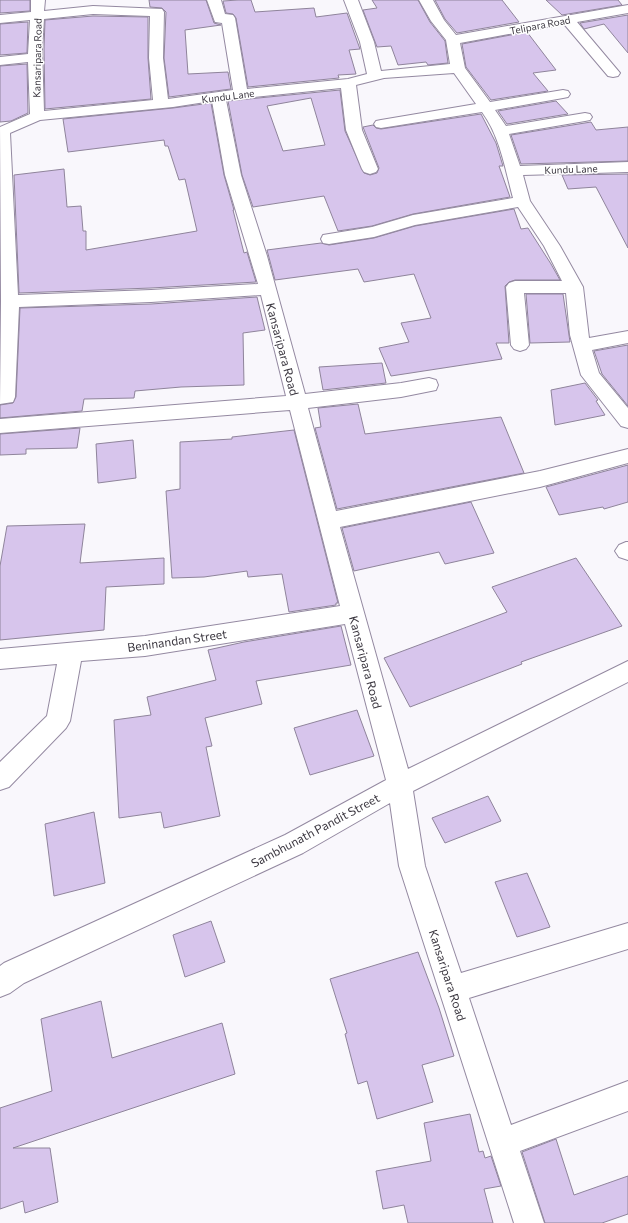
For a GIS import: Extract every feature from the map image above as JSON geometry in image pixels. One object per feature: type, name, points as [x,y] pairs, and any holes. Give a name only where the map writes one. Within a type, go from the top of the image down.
[{"type":"street","name":"Kansaripara Road","points":[[37,116],[35,57],[38,0]]},
{"type":"street","points":[[214,0],[220,19],[228,18],[241,94]]},
{"type":"street","points":[[351,0],[367,42],[375,76]]},
{"type":"street","points":[[426,0],[438,21],[453,40],[458,68],[497,122],[522,201],[552,246],[574,287],[579,336],[590,375],[628,421]]},
{"type":"street","points":[[0,19],[93,10],[157,12],[156,58],[161,104]]},
{"type":"street","name":"Telipara Road","points":[[453,40],[567,19],[628,10]]},
{"type":"street","points":[[567,19],[613,73]]},
{"type":"street","points":[[0,61],[35,57]]},
{"type":"street","name":"Kundu Lane","points":[[1,132],[37,116],[348,83],[375,76],[458,68]]},
{"type":"street","points":[[348,83],[354,130],[370,169]]},
{"type":"street","points":[[381,124],[563,94]]},
{"type":"street","name":"Kansaripara Road","points":[[218,96],[233,175],[258,251],[328,521],[400,785],[412,866],[453,989],[511,1154],[529,1223]]},
{"type":"street","points":[[500,131],[585,117]]},
{"type":"street","points":[[0,397],[6,396],[10,301],[1,132]]},
{"type":"street","name":"Kundu Lane","points":[[513,171],[628,167]]},
{"type":"street","points":[[329,239],[380,230],[413,220],[522,201]]},
{"type":"street","points":[[520,345],[514,287],[574,287]]},
{"type":"street","points":[[10,301],[151,296],[267,289]]},
{"type":"street","points":[[582,346],[628,337]]},
{"type":"street","points":[[0,426],[298,402],[401,390],[429,385]]},
{"type":"street","points":[[328,521],[540,480],[628,456]]},
{"type":"street","name":"Beninandan Street","points":[[0,659],[145,646],[353,613]]},
{"type":"street","points":[[0,779],[58,720],[71,652]]},
{"type":"street","name":"Sambhunath Pandit Street","points":[[0,983],[14,972],[294,844],[400,785],[628,671]]},
{"type":"street","points":[[453,989],[628,936]]},
{"type":"street","points":[[511,1154],[628,1096]]},
{"type":"building","points":[[0,0],[30,0],[30,11],[0,13]]},
{"type":"building","points":[[149,0],[206,0],[214,23],[221,25],[185,30],[188,74],[228,72],[231,89],[169,97],[164,58],[166,12],[162,8],[150,7]]},
{"type":"building","points":[[251,0],[255,12],[314,8],[316,17],[347,13],[360,49],[349,50],[356,74],[338,75],[339,78],[248,87],[236,18],[233,14],[226,13],[223,1]]},
{"type":"building","points":[[372,0],[418,0],[430,22],[445,41],[448,63],[428,65],[426,62],[398,65],[391,46],[377,47],[363,10],[377,8]]},
{"type":"building","points":[[435,0],[502,0],[519,22],[457,33],[445,19]]},
{"type":"building","points":[[546,0],[618,0],[622,5],[562,15]]},
{"type":"building","points":[[628,15],[628,53],[604,24],[584,29],[580,23]]},
{"type":"building","points":[[93,16],[148,17],[148,58],[151,99],[45,109],[45,20]]},
{"type":"building","points":[[28,22],[27,53],[0,55],[0,24]]},
{"type":"building","points":[[527,32],[556,70],[533,73],[548,91],[491,100],[466,67],[462,44]]},
{"type":"building","points":[[27,64],[28,113],[11,121],[0,122],[0,66]]},
{"type":"building","points":[[340,90],[345,131],[364,173],[370,175],[377,173],[379,168],[363,127],[373,125],[376,128],[381,129],[481,114],[496,143],[503,166],[499,166],[510,197],[413,214],[372,226],[338,231],[324,196],[253,207],[242,175],[228,101]],"holes":[[[311,98],[325,145],[283,151],[267,106]]]},
{"type":"building","points":[[556,101],[568,114],[507,124],[498,111]]},
{"type":"building","points":[[211,103],[224,175],[244,253],[247,252],[256,282],[19,293],[14,175],[64,169],[67,207],[81,206],[83,231],[86,231],[86,250],[197,231],[185,179],[179,180],[168,146],[165,146],[164,140],[68,152],[63,119]]},
{"type":"building","points":[[591,122],[596,130],[628,127],[628,161],[521,164],[511,135]]},
{"type":"building","points":[[628,174],[628,248],[596,187],[568,189],[562,175]]},
{"type":"building","points":[[514,209],[521,229],[528,228],[560,280],[515,280],[509,282],[505,286],[509,343],[496,343],[502,359],[391,376],[379,348],[409,342],[401,323],[431,318],[414,274],[364,282],[358,269],[275,280],[267,250],[321,243],[329,245],[374,238],[415,226]]},
{"type":"building","points":[[526,294],[563,294],[570,342],[530,343]]},
{"type":"building","points":[[257,297],[265,330],[243,333],[244,385],[181,387],[135,391],[134,398],[84,399],[82,411],[0,418],[0,405],[13,403],[16,397],[20,308],[151,304]]},
{"type":"building","points":[[628,345],[628,406],[602,374],[594,351]]},
{"type":"building","points":[[382,363],[386,383],[323,390],[319,367]]},
{"type":"building","points":[[585,383],[598,400],[596,401],[605,415],[555,425],[551,390]]},
{"type":"building","points":[[358,404],[365,434],[501,417],[524,473],[337,509],[315,428],[321,427],[318,408]]},
{"type":"building","points":[[80,428],[77,448],[26,449],[26,454],[0,455],[0,434]]},
{"type":"building","points":[[294,430],[338,603],[336,603],[336,605],[289,612],[282,574],[248,577],[247,571],[204,577],[172,578],[166,491],[180,489],[180,442],[232,439],[232,437]]},
{"type":"building","points":[[133,440],[136,478],[98,483],[96,444]]},
{"type":"building","points":[[628,465],[628,502],[604,509],[603,507],[559,515],[546,487]]},
{"type":"building","points":[[471,502],[494,553],[445,564],[439,552],[354,571],[342,528]]},
{"type":"building","points":[[85,524],[80,563],[164,558],[164,584],[106,587],[104,630],[0,640],[0,566],[7,526]]},
{"type":"building","points":[[576,558],[622,626],[521,662],[522,664],[410,707],[384,658],[507,612],[492,587]]},
{"type":"building","points":[[341,626],[351,665],[256,681],[262,704],[205,718],[212,746],[206,747],[220,816],[164,828],[161,812],[119,818],[114,720],[151,715],[147,697],[216,680],[208,650],[244,642]]},
{"type":"building","points":[[357,710],[374,756],[310,775],[294,728]]},
{"type":"building","points":[[488,796],[501,821],[445,843],[432,818]]},
{"type":"building","points":[[94,812],[105,883],[54,896],[45,824]]},
{"type":"building","points":[[527,873],[550,927],[517,937],[495,882]]},
{"type":"building","points":[[211,921],[225,962],[185,977],[173,935]]},
{"type":"building","points":[[418,952],[439,1008],[454,1056],[422,1065],[433,1102],[377,1119],[367,1081],[358,1084],[345,1034],[347,1033],[330,979]]},
{"type":"building","points":[[101,1001],[112,1058],[222,1023],[235,1074],[13,1148],[50,1148],[58,1202],[25,1213],[23,1201],[0,1209],[0,1108],[52,1091],[41,1019]]},
{"type":"building","points":[[470,1114],[479,1152],[483,1151],[485,1158],[491,1156],[501,1186],[484,1189],[493,1223],[408,1223],[404,1205],[383,1209],[376,1171],[431,1161],[424,1123]]},
{"type":"building","points":[[556,1139],[574,1195],[628,1176],[628,1214],[602,1223],[545,1223],[522,1152]]}]
